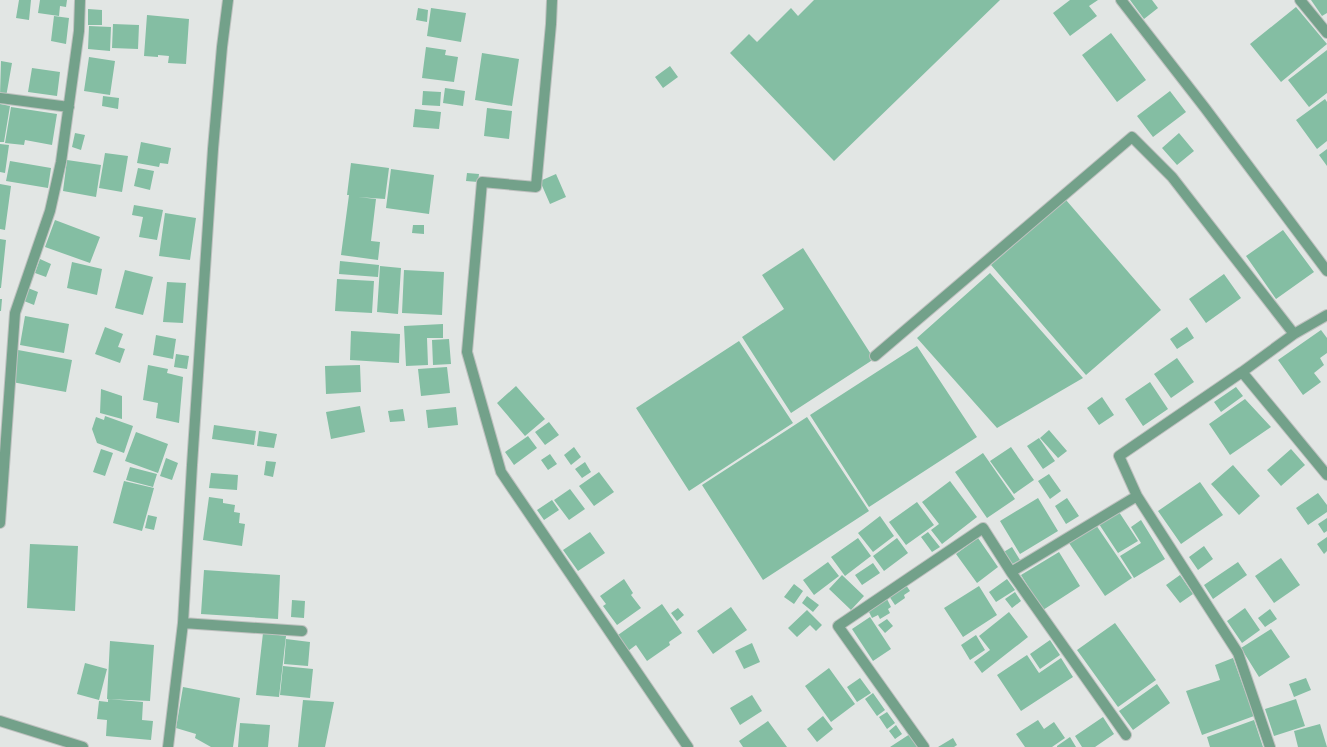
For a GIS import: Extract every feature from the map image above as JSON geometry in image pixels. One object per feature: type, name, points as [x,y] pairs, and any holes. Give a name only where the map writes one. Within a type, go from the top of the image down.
[{"type":"street","points":[[0,523],[15,313],[50,211],[61,162],[79,31],[80,0]]},
{"type":"street","points":[[168,747],[183,623],[213,157],[222,47],[228,0]]},
{"type":"street","points":[[552,0],[536,187],[482,182],[467,352],[501,472],[688,747]]},
{"type":"street","points":[[1121,0],[1205,108],[1327,271]]},
{"type":"street","points":[[1300,0],[1327,33]]},
{"type":"street","points":[[0,98],[69,107]]},
{"type":"street","points":[[875,356],[1132,137],[1172,177],[1294,334]]},
{"type":"street","points":[[1270,747],[1238,653],[1137,496],[1119,456],[1242,372],[1294,334],[1327,315]]},
{"type":"street","points":[[1242,372],[1327,475]]},
{"type":"street","points":[[1011,572],[1137,496]]},
{"type":"street","points":[[924,747],[838,626],[983,528],[1011,572],[1126,735]]},
{"type":"street","points":[[183,623],[302,631]]},
{"type":"street","points":[[0,721],[84,747]]},
{"type":"building","points":[[19,0],[31,0],[29,20],[16,18]]},
{"type":"building","points":[[40,0],[67,0],[66,7],[60,6],[59,16],[38,13]]},
{"type":"building","points":[[814,0],[1000,0],[834,161],[730,53],[749,34],[757,42],[791,8],[798,16]]},
{"type":"building","points":[[1070,0],[1098,0],[1089,6],[1097,16],[1070,36],[1053,13]]},
{"type":"building","points":[[1130,0],[1152,0],[1158,8],[1144,19]]},
{"type":"building","points":[[1311,0],[1327,0],[1327,13],[1322,16]]},
{"type":"building","points":[[1296,7],[1327,44],[1281,82],[1250,44]]},
{"type":"building","points":[[418,8],[428,10],[427,22],[416,20]]},
{"type":"building","points":[[431,8],[466,13],[461,42],[427,36]]},
{"type":"building","points":[[88,9],[102,10],[102,25],[88,25]]},
{"type":"building","points":[[147,15],[189,19],[186,64],[168,63],[169,56],[144,56]]},
{"type":"building","points":[[54,16],[69,18],[66,44],[51,41]]},
{"type":"building","points":[[113,24],[139,25],[138,49],[112,48]]},
{"type":"building","points":[[89,26],[111,27],[110,51],[88,49]]},
{"type":"building","points":[[1111,33],[1146,80],[1117,102],[1082,55]]},
{"type":"building","points":[[426,47],[446,50],[445,55],[458,57],[454,82],[422,78]]},
{"type":"building","points":[[1327,50],[1327,93],[1309,107],[1288,80]]},
{"type":"building","points":[[482,53],[519,59],[512,106],[475,100]]},
{"type":"building","points":[[89,57],[115,61],[110,95],[84,91]]},
{"type":"building","points":[[1,61],[12,63],[6,97],[0,96]]},
{"type":"building","points":[[670,66],[678,77],[663,88],[655,77]]},
{"type":"building","points":[[32,68],[60,72],[57,96],[28,92]]},
{"type":"building","points":[[445,88],[465,91],[463,106],[443,103]]},
{"type":"building","points":[[423,91],[441,92],[440,106],[422,105]]},
{"type":"building","points":[[1170,91],[1186,112],[1153,137],[1137,116]]},
{"type":"building","points":[[103,96],[119,98],[118,109],[102,106]]},
{"type":"building","points":[[1325,99],[1327,102],[1327,141],[1317,149],[1296,120]]},
{"type":"building","points":[[0,104],[10,106],[4,142],[0,142]]},
{"type":"building","points":[[11,107],[57,114],[52,145],[25,140],[24,145],[5,143]]},
{"type":"building","points":[[487,108],[512,111],[509,139],[484,136]]},
{"type":"building","points":[[415,109],[441,112],[439,129],[413,127]]},
{"type":"building","points":[[75,133],[85,135],[81,150],[72,147]]},
{"type":"building","points":[[1179,133],[1194,151],[1177,165],[1162,148]]},
{"type":"building","points":[[141,142],[171,148],[168,164],[160,163],[159,167],[137,163]]},
{"type":"building","points":[[0,144],[9,145],[5,173],[0,172]]},
{"type":"building","points":[[1327,149],[1327,166],[1319,155]]},
{"type":"building","points":[[105,153],[128,156],[122,192],[99,188]]},
{"type":"building","points":[[67,160],[101,165],[96,197],[63,191]]},
{"type":"building","points":[[10,161],[51,168],[48,188],[6,181]]},
{"type":"building","points":[[351,163],[389,168],[385,199],[358,197],[376,199],[371,241],[380,242],[378,260],[341,255],[349,195],[347,195]]},
{"type":"building","points":[[138,168],[154,171],[150,190],[134,186]]},
{"type":"building","points":[[391,169],[434,175],[429,214],[386,208]]},
{"type":"building","points":[[467,173],[479,174],[478,182],[466,181]]},
{"type":"building","points":[[556,174],[566,197],[550,204],[540,181]]},
{"type":"building","points":[[0,184],[11,186],[5,230],[0,229]]},
{"type":"building","points":[[1066,200],[1161,310],[1086,375],[991,265]]},
{"type":"building","points":[[134,205],[163,210],[157,240],[139,237],[143,217],[132,215]]},
{"type":"building","points":[[165,213],[196,218],[190,260],[159,256]]},
{"type":"building","points":[[55,220],[100,237],[90,263],[45,247]]},
{"type":"building","points":[[413,225],[424,225],[424,234],[412,233]]},
{"type":"building","points":[[1283,230],[1314,272],[1276,299],[1246,256]]},
{"type":"building","points":[[0,239],[6,240],[1,288],[0,288]]},
{"type":"building","points":[[803,248],[874,359],[791,413],[742,337],[784,309],[762,275]]},
{"type":"building","points":[[40,259],[51,264],[46,277],[35,273]]},
{"type":"building","points":[[340,261],[379,265],[378,277],[339,274]]},
{"type":"building","points":[[72,262],[102,269],[97,295],[67,288]]},
{"type":"building","points":[[380,266],[401,268],[398,314],[377,312]]},
{"type":"building","points":[[125,270],[153,277],[143,315],[115,308]]},
{"type":"building","points":[[404,270],[444,272],[442,315],[402,313]]},
{"type":"building","points":[[990,273],[1083,378],[997,428],[917,338]]},
{"type":"building","points":[[1224,274],[1241,298],[1206,323],[1189,299]]},
{"type":"building","points":[[337,279],[374,281],[372,313],[335,311]]},
{"type":"building","points":[[167,282],[186,283],[183,323],[163,322]]},
{"type":"building","points":[[28,288],[38,292],[34,305],[24,301]]},
{"type":"building","points":[[0,299],[2,299],[1,311],[0,311]]},
{"type":"building","points":[[25,316],[69,324],[64,353],[20,345]]},
{"type":"building","points":[[443,324],[443,338],[427,338],[428,365],[406,366],[404,326]]},
{"type":"building","points":[[105,327],[123,334],[118,347],[125,349],[120,363],[95,354]]},
{"type":"building","points":[[1187,327],[1194,338],[1177,349],[1170,339]]},
{"type":"building","points":[[1321,330],[1327,338],[1327,353],[1320,358],[1324,365],[1314,373],[1321,382],[1303,395],[1278,360]]},
{"type":"building","points":[[351,331],[400,334],[399,363],[350,360]]},
{"type":"building","points":[[156,335],[176,339],[173,359],[153,355]]},
{"type":"building","points":[[449,339],[451,364],[433,365],[432,340]]},
{"type":"building","points":[[739,341],[793,423],[689,491],[636,408]]},
{"type":"building","points":[[917,346],[977,437],[869,507],[810,415]]},
{"type":"building","points":[[18,350],[72,360],[66,392],[12,382]]},
{"type":"building","points":[[176,354],[189,356],[187,369],[174,367]]},
{"type":"building","points":[[1177,358],[1194,382],[1171,398],[1154,374]]},
{"type":"building","points":[[148,365],[168,369],[167,373],[183,377],[179,423],[156,418],[158,403],[143,400]]},
{"type":"building","points":[[360,365],[361,392],[326,394],[325,366]]},
{"type":"building","points":[[447,367],[450,393],[421,396],[418,369]]},
{"type":"building","points":[[1150,382],[1168,409],[1143,426],[1125,399]]},
{"type":"building","points":[[516,386],[545,419],[525,436],[497,403]]},
{"type":"building","points":[[1236,387],[1243,396],[1221,412],[1214,402]]},
{"type":"building","points":[[101,389],[122,396],[122,419],[100,413]]},
{"type":"building","points":[[1102,397],[1114,415],[1099,425],[1087,408]]},
{"type":"building","points":[[1245,399],[1271,427],[1230,455],[1209,424]]},
{"type":"building","points":[[360,406],[365,432],[331,439],[326,412]]},
{"type":"building","points":[[456,407],[458,425],[428,428],[426,410]]},
{"type":"building","points":[[403,409],[405,421],[390,422],[388,411]]},
{"type":"building","points":[[105,416],[133,426],[124,453],[97,443],[92,429],[96,417],[104,420]]},
{"type":"building","points":[[807,417],[869,511],[763,580],[702,485]]},
{"type":"building","points":[[549,422],[559,435],[545,445],[535,432]]},
{"type":"building","points":[[214,425],[256,431],[254,445],[212,439]]},
{"type":"building","points":[[1049,430],[1067,451],[1058,458],[1040,438]]},
{"type":"building","points":[[259,431],[277,434],[274,448],[257,446]]},
{"type":"building","points":[[136,432],[168,444],[158,473],[125,461]]},
{"type":"building","points":[[528,436],[537,448],[514,465],[505,452]]},
{"type":"building","points":[[1039,438],[1055,461],[1043,469],[1027,446]]},
{"type":"building","points":[[574,447],[581,457],[571,465],[564,455]]},
{"type":"building","points":[[1011,447],[1034,480],[1014,494],[990,461]]},
{"type":"building","points":[[101,449],[113,453],[105,476],[93,472]]},
{"type":"building","points":[[1291,449],[1305,465],[1281,486],[1267,470]]},
{"type":"building","points":[[983,453],[1015,499],[987,518],[955,472]]},
{"type":"building","points":[[550,454],[557,464],[548,470],[541,460]]},
{"type":"building","points":[[166,458],[178,463],[172,480],[160,476]]},
{"type":"building","points":[[266,461],[276,462],[273,477],[264,475]]},
{"type":"building","points":[[585,462],[591,472],[582,478],[575,469]]},
{"type":"building","points":[[1233,465],[1260,496],[1239,515],[1211,484]]},
{"type":"building","points":[[130,467],[157,474],[153,487],[126,480]]},
{"type":"building","points":[[599,472],[614,492],[594,506],[579,486]]},
{"type":"building","points":[[211,473],[238,475],[237,490],[209,488]]},
{"type":"building","points":[[1049,474],[1061,491],[1050,499],[1038,481]]},
{"type":"building","points":[[124,481],[154,488],[142,531],[113,523]]},
{"type":"building","points":[[950,481],[977,517],[942,544],[931,530],[939,524],[922,502]]},
{"type":"building","points":[[1200,482],[1223,515],[1181,544],[1158,511]]},
{"type":"building","points":[[570,489],[585,509],[569,520],[554,500]]},
{"type":"building","points":[[1318,493],[1327,505],[1327,512],[1308,525],[1296,508]]},
{"type":"building","points":[[209,497],[223,499],[223,503],[235,505],[234,512],[240,513],[239,523],[245,524],[242,546],[203,540]]},
{"type":"building","points":[[1038,498],[1058,531],[1020,554],[1000,521]]},
{"type":"building","points":[[1067,498],[1079,516],[1066,524],[1055,506]]},
{"type":"building","points":[[552,500],[559,510],[544,520],[537,510]]},
{"type":"building","points":[[917,502],[934,525],[906,545],[889,522]]},
{"type":"building","points":[[1119,512],[1138,541],[1118,553],[1099,524]]},
{"type":"building","points":[[148,515],[157,517],[154,530],[145,528]]},
{"type":"building","points":[[880,516],[894,536],[873,552],[858,533]]},
{"type":"building","points":[[1327,518],[1327,531],[1324,533],[1318,524]]},
{"type":"building","points":[[1141,520],[1165,559],[1134,578],[1120,556],[1141,543],[1131,527]]},
{"type":"building","points":[[1096,525],[1132,578],[1105,596],[1069,543]]},
{"type":"building","points":[[590,532],[605,553],[578,571],[563,550]]},
{"type":"building","points":[[928,532],[940,547],[932,552],[921,537]]},
{"type":"building","points":[[1327,537],[1327,551],[1324,554],[1317,544]]},
{"type":"building","points":[[858,538],[871,556],[845,576],[831,557]]},
{"type":"building","points":[[897,538],[908,553],[884,571],[873,556]]},
{"type":"building","points":[[978,538],[998,567],[977,583],[956,554]]},
{"type":"building","points":[[30,544],[78,546],[75,611],[27,608]]},
{"type":"building","points":[[1204,546],[1213,559],[1198,570],[1189,557]]},
{"type":"building","points":[[1012,547],[1020,560],[1009,566],[1002,553]]},
{"type":"building","points":[[1059,552],[1080,586],[1043,610],[1021,575]]},
{"type":"building","points":[[1281,558],[1300,585],[1274,603],[1255,576]]},
{"type":"building","points":[[828,562],[839,576],[814,595],[803,580]]},
{"type":"building","points":[[1238,562],[1247,575],[1213,599],[1204,585]]},
{"type":"building","points":[[873,563],[880,573],[862,585],[855,575]]},
{"type":"building","points":[[204,570],[280,575],[278,619],[201,614]]},
{"type":"building","points":[[842,575],[864,596],[851,610],[829,589]]},
{"type":"building","points":[[1180,575],[1193,594],[1180,603],[1166,585]]},
{"type":"building","points":[[624,579],[633,593],[631,595],[641,608],[617,625],[603,606],[606,604],[600,596]]},
{"type":"building","points":[[1007,579],[1015,590],[996,602],[989,592]]},
{"type":"building","points":[[794,584],[803,591],[794,604],[784,597]]},
{"type":"building","points":[[906,585],[910,591],[904,595],[905,598],[895,605],[889,596]]},
{"type":"building","points":[[979,586],[997,615],[963,637],[944,608]]},
{"type":"building","points":[[1015,592],[1021,601],[1012,608],[1005,599]]},
{"type":"building","points":[[807,596],[819,605],[813,612],[802,603]]},
{"type":"building","points":[[887,599],[891,607],[888,609],[890,613],[880,619],[878,615],[872,618],[868,610]]},
{"type":"building","points":[[292,600],[305,601],[304,618],[291,617]]},
{"type":"building","points":[[662,604],[682,633],[669,642],[670,645],[647,661],[636,645],[628,651],[618,635]]},
{"type":"building","points":[[731,607],[747,630],[713,654],[697,631]]},
{"type":"building","points":[[678,608],[684,615],[677,621],[671,613]]},
{"type":"building","points":[[1245,608],[1260,630],[1242,643],[1227,621]]},
{"type":"building","points":[[1270,609],[1277,619],[1265,627],[1258,618]]},
{"type":"building","points":[[807,610],[822,625],[816,631],[810,625],[797,637],[788,628]]},
{"type":"building","points":[[1009,612],[1028,637],[982,673],[974,662],[990,650],[979,636]]},
{"type":"building","points":[[870,617],[891,649],[873,661],[852,629]]},
{"type":"building","points":[[887,619],[893,626],[885,633],[878,625]]},
{"type":"building","points":[[1115,623],[1156,680],[1118,707],[1077,650]]},
{"type":"building","points":[[1271,629],[1290,657],[1259,677],[1241,648]]},
{"type":"building","points":[[263,633],[286,636],[279,697],[256,695]]},
{"type":"building","points":[[976,635],[985,650],[970,660],[961,645]]},
{"type":"building","points":[[286,639],[310,642],[308,666],[284,664]]},
{"type":"building","points":[[1050,640],[1060,655],[1040,669],[1030,654]]},
{"type":"building","points":[[110,641],[154,645],[150,701],[107,699]]},
{"type":"building","points":[[752,643],[760,662],[744,669],[735,651]]},
{"type":"building","points":[[1027,655],[1039,673],[1061,658],[1073,677],[1021,711],[997,675]]},
{"type":"building","points":[[1233,658],[1254,716],[1202,735],[1186,691],[1220,680],[1215,665]]},
{"type":"building","points":[[85,663],[107,669],[99,700],[77,694]]},
{"type":"building","points":[[283,666],[313,669],[310,698],[280,695]]},
{"type":"building","points":[[829,668],[855,704],[831,722],[805,686]]},
{"type":"building","points":[[860,678],[871,693],[857,702],[847,687]]},
{"type":"building","points":[[1306,678],[1311,690],[1294,697],[1289,684]]},
{"type":"building","points":[[1157,684],[1170,703],[1133,730],[1119,711]]},
{"type":"building","points":[[183,687],[240,698],[233,747],[211,747],[195,738],[196,734],[176,728]]},
{"type":"building","points":[[873,693],[885,710],[877,716],[865,699]]},
{"type":"building","points":[[752,695],[762,711],[740,725],[730,708]]},
{"type":"building","points":[[108,699],[143,702],[142,720],[153,721],[151,740],[106,736],[107,720],[97,719],[99,701],[108,702]]},
{"type":"building","points":[[1296,699],[1305,726],[1274,736],[1265,709]]},
{"type":"building","points":[[303,700],[334,702],[325,747],[298,747]]},
{"type":"building","points":[[887,712],[895,723],[887,729],[879,717]]},
{"type":"building","points":[[823,716],[833,729],[817,742],[807,729]]},
{"type":"building","points":[[1103,717],[1114,734],[1095,747],[1082,747],[1075,736]]},
{"type":"building","points":[[1038,720],[1044,729],[1054,722],[1065,738],[1052,747],[1025,747],[1016,734]]},
{"type":"building","points":[[1254,720],[1263,747],[1210,747],[1207,737]]},
{"type":"building","points":[[768,721],[787,747],[743,747],[739,741]]},
{"type":"building","points":[[240,723],[270,725],[268,747],[238,747]]},
{"type":"building","points":[[1320,724],[1327,747],[1298,747],[1294,731]]},
{"type":"building","points":[[896,725],[902,734],[895,739],[889,731]]},
{"type":"building","points":[[910,734],[920,747],[890,747]]},
{"type":"building","points":[[1070,737],[1076,747],[1057,747],[1057,746]]},
{"type":"building","points":[[953,738],[957,745],[954,747],[938,747]]}]
